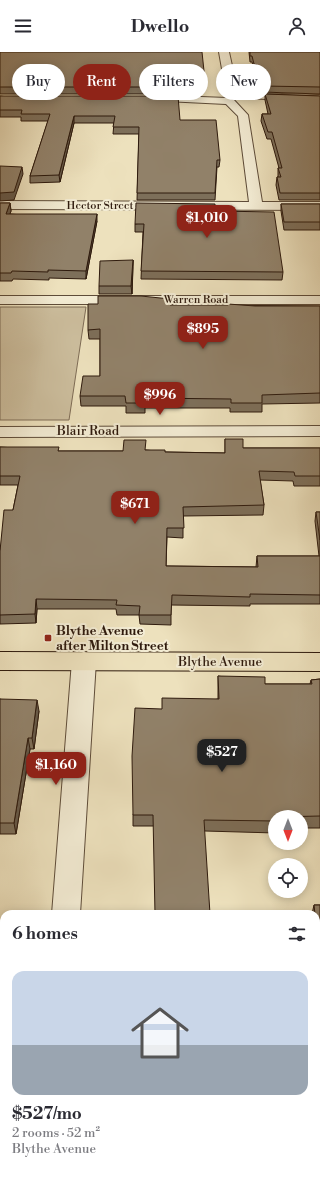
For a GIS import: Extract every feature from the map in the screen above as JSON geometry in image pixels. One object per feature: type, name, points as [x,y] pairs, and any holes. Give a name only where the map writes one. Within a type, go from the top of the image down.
[{"type":"main road","name":"Blythe Avenue","points":[[0,661],[320,662]]},
{"type":"street","points":[[224,52],[227,64]]},
{"type":"street","points":[[271,98],[320,98]]},
{"type":"street","points":[[230,100],[243,115],[256,206]]},
{"type":"street","points":[[243,115],[246,110],[246,100]]},
{"type":"street","name":"Hector Street","points":[[0,205],[320,206]]},
{"type":"street","name":"Warren Road","points":[[0,300],[320,300]]},
{"type":"street","name":"Blair Road","points":[[0,432],[320,431]]},
{"type":"street","points":[[66,910],[84,661]]},
{"type":"shaded area","points":[[0,307],[86,307],[69,420],[0,420]]},
{"type":"building","points":[[0,52],[202,52],[203,64],[139,64],[139,87],[131,87],[131,64],[73,64],[73,87],[65,87],[65,64],[12,64],[12,87],[0,87]]},
{"type":"building","points":[[250,52],[320,52],[320,87],[271,86],[271,64],[254,64],[252,56],[250,56]]},
{"type":"building","points":[[271,94],[320,96],[320,193],[280,193],[277,177],[281,177],[278,168],[282,168],[272,132],[268,132],[262,114],[271,114],[267,100],[271,100]]},
{"type":"building","points":[[0,96],[12,96],[12,100],[65,100],[65,96],[73,96],[73,100],[131,100],[131,96],[139,96],[139,100],[178,100],[180,120],[216,120],[220,160],[217,160],[215,193],[137,193],[139,127],[113,127],[115,116],[74,116],[59,175],[30,176],[50,114],[21,114],[22,110],[0,110]]},
{"type":"building","points":[[0,166],[22,167],[14,192],[0,193]]},
{"type":"building","points":[[0,203],[10,203],[6,214],[97,214],[86,271],[48,270],[48,272],[12,271],[11,273],[0,273]]},
{"type":"building","points":[[136,203],[215,204],[215,211],[274,212],[283,272],[141,271],[144,224],[135,224]]},
{"type":"building","points":[[281,204],[320,204],[320,222],[284,222]]},
{"type":"building","points":[[133,260],[131,286],[99,286],[100,261]]},
{"type":"building","points":[[98,296],[141,296],[170,299],[170,305],[228,304],[255,306],[320,306],[320,393],[262,395],[262,403],[231,403],[231,399],[145,398],[145,403],[126,403],[125,396],[80,396],[83,376],[100,376],[100,329],[88,330],[88,304],[98,304]]},
{"type":"building","points":[[225,439],[243,439],[243,448],[320,448],[320,476],[295,476],[294,472],[259,471],[264,505],[183,507],[184,528],[167,528],[166,566],[258,567],[257,556],[320,556],[320,595],[250,594],[250,597],[172,595],[171,615],[139,615],[140,606],[116,605],[117,600],[36,599],[35,614],[0,615],[0,551],[4,510],[13,510],[20,476],[0,476],[0,447],[59,447],[58,451],[123,451],[124,440],[146,440],[145,450],[165,450],[165,452],[225,453]]},
{"type":"building","points":[[316,512],[320,512],[320,540]]},
{"type":"building","points":[[218,676],[265,677],[265,684],[312,684],[311,680],[320,679],[320,816],[308,816],[308,810],[268,810],[268,821],[204,820],[210,910],[155,910],[153,815],[133,815],[132,756],[135,708],[162,709],[162,698],[219,699]]},
{"type":"building","points":[[0,699],[37,700],[32,738],[28,738],[14,823],[0,823]]},
{"type":"building","points":[[314,905],[320,905],[320,910],[315,910]]},
{"type":"place","name":"Blythe Avenue after Milton Street","points":[[48,638]]}]
